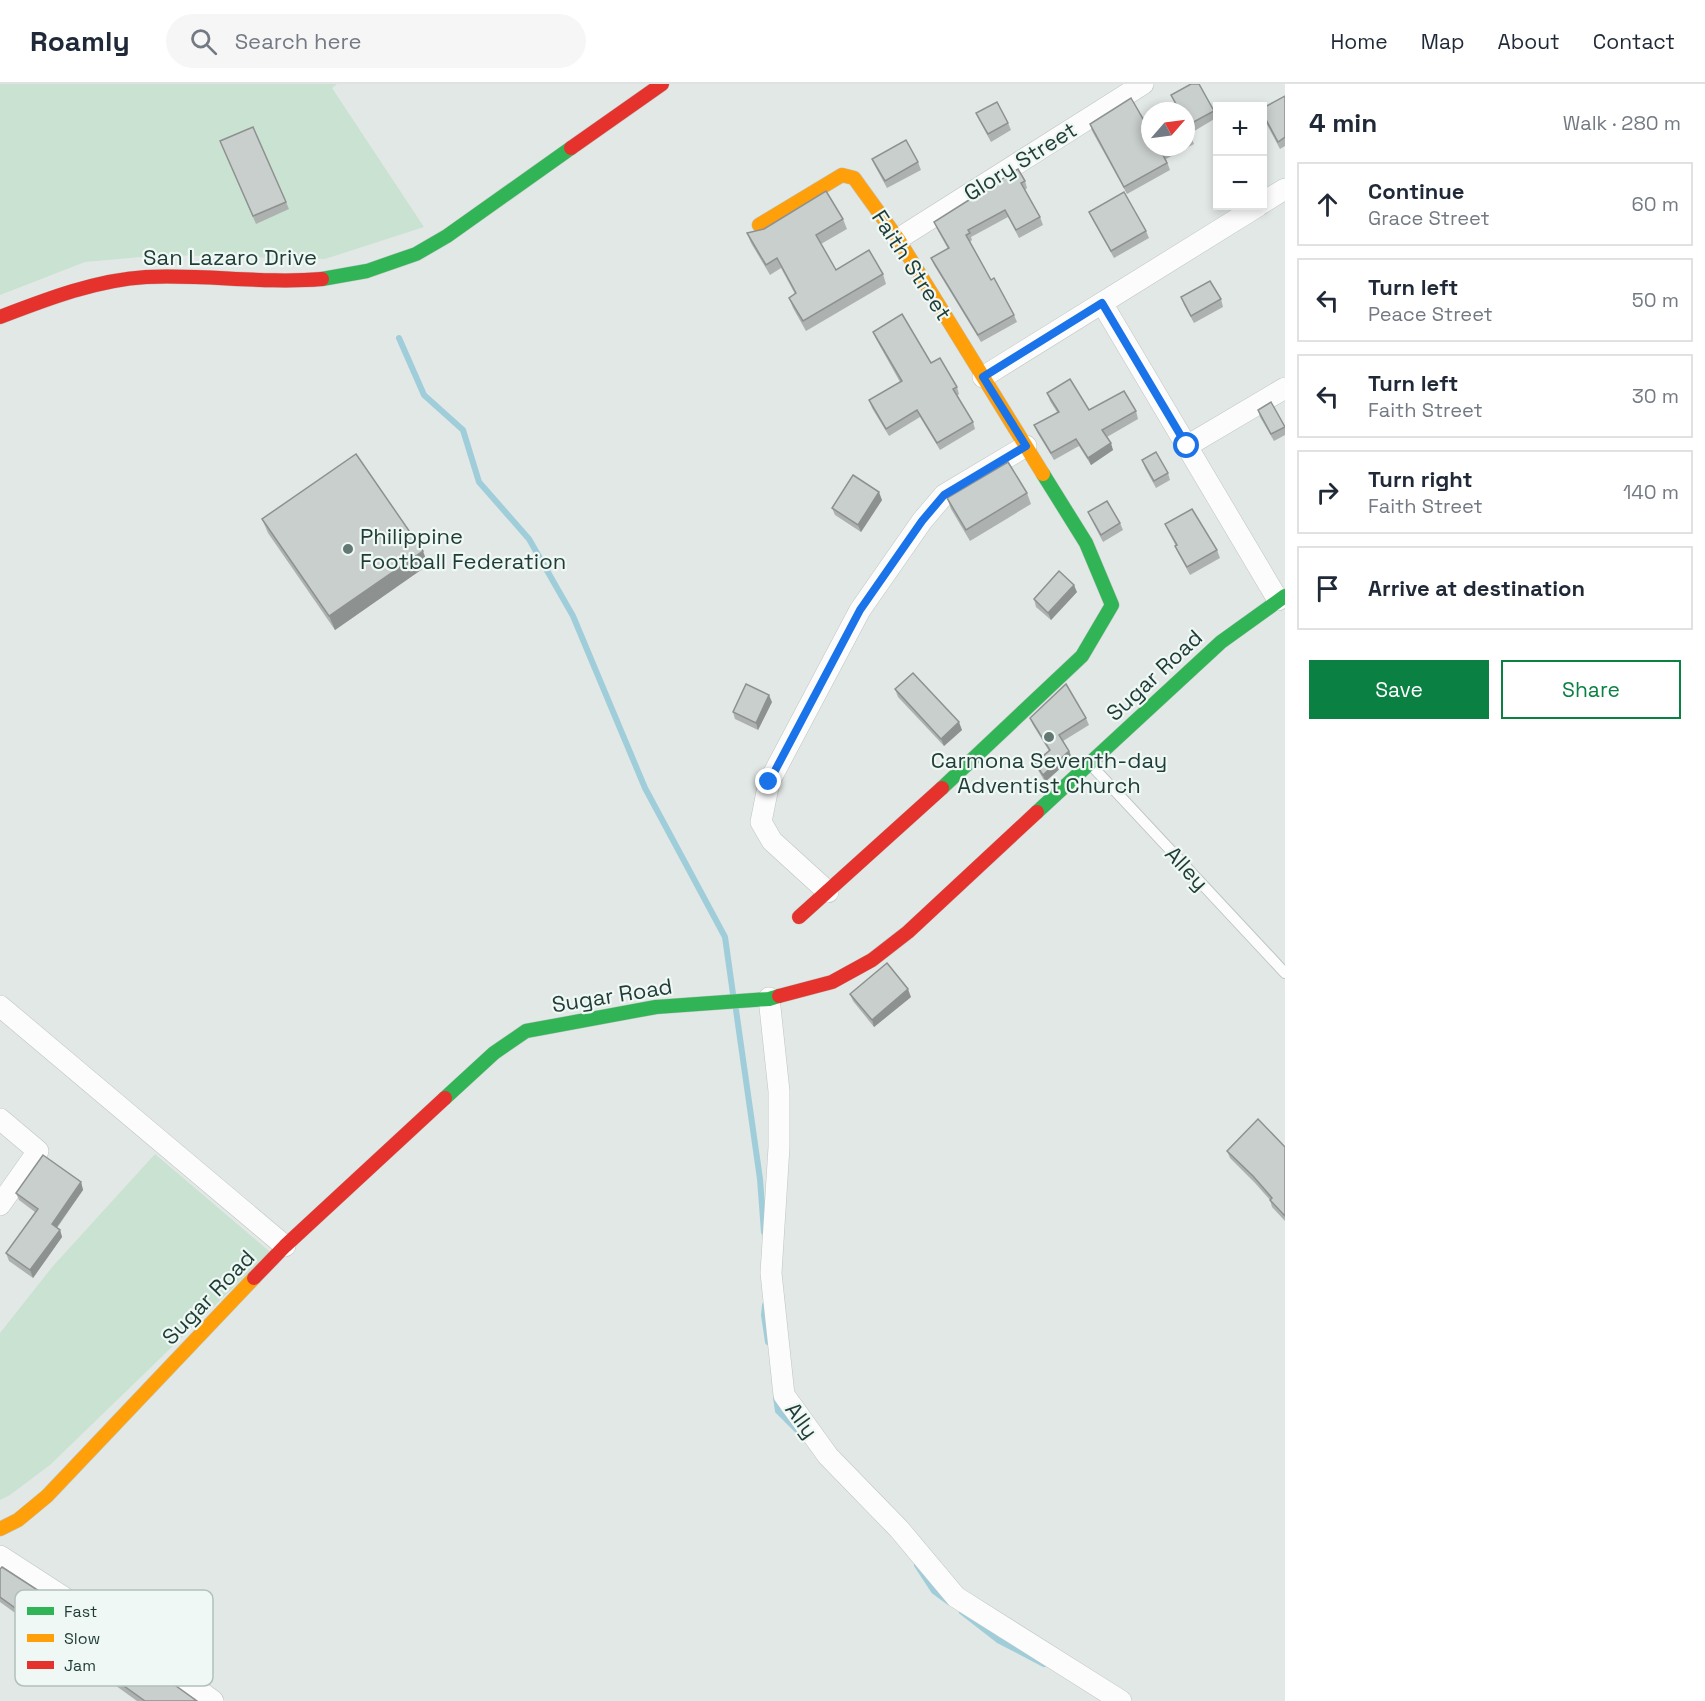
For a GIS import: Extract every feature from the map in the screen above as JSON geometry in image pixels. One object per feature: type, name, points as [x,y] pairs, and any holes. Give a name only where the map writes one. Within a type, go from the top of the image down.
[{"type":"street","name":"San Lazaro Drive","points":[[0,317],[62,293],[108,282],[145,277],[292,281],[330,278],[372,269],[411,256],[447,236],[662,84]]},
{"type":"street","name":"Glory Street","points":[[898,238],[1143,84]]},
{"type":"street","name":"Faith Street","points":[[759,225],[842,175],[854,178],[898,238],[1086,543],[1112,605],[1082,656],[952,779],[799,917]]},
{"type":"street","points":[[1267,200],[1285,189]]},
{"type":"street","points":[[983,377],[1252,210]]},
{"type":"street","points":[[1102,303],[1281,598]]},
{"type":"street","points":[[1187,446],[1285,388]]},
{"type":"street","points":[[828,892],[772,841],[761,822],[769,782],[860,610],[922,521],[944,495],[1026,446]]},
{"type":"street","name":"Sugar Road","points":[[0,1529],[18,1520],[47,1497],[285,1246],[494,1053],[526,1031],[656,1007],[769,999],[832,982],[873,960],[908,932],[1221,642],[1281,598]]},
{"type":"street","name":"Ally","points":[[769,999],[779,1090],[779,1136],[771,1273],[784,1395],[828,1456],[899,1529],[956,1597],[1121,1701]]},
{"type":"street","points":[[0,1006],[285,1246]]},
{"type":"street","points":[[0,1119],[38,1151],[0,1205]]},
{"type":"street","points":[[0,1556],[52,1590]]},
{"type":"street","points":[[192,1686],[213,1701]]},
{"type":"lane","name":"Alley","points":[[1090,763],[1285,973]]},
{"type":"green space","points":[[0,84],[337,84],[332,88],[424,227],[325,259],[162,255],[85,262],[0,295]]},
{"type":"green space","points":[[155,1154],[270,1252],[50,1465],[0,1500],[0,1333],[53,1266]]},
{"type":"building","points":[[1191,84],[1199,84],[1213,112],[1195,121],[1195,102],[1175,102],[1171,95]]},
{"type":"building","points":[[1285,96],[1285,137],[1278,142],[1267,121],[1267,106]]},
{"type":"building","points":[[1131,98],[1141,115],[1141,156],[1164,156],[1167,163],[1124,187],[1090,124]]},
{"type":"building","points":[[997,102],[1008,123],[988,134],[976,113]]},
{"type":"building","points":[[253,127],[286,202],[253,216],[220,141]]},
{"type":"building","points":[[906,140],[918,162],[885,181],[872,159]]},
{"type":"building","points":[[1018,169],[1025,181],[1021,183],[1040,217],[1016,230],[1005,210],[968,230],[970,233],[966,235],[991,280],[994,278],[1014,315],[978,335],[931,258],[949,248],[934,222]]},
{"type":"building","points":[[826,191],[843,219],[816,235],[836,270],[869,250],[883,274],[803,321],[789,298],[796,293],[777,258],[766,265],[747,233],[764,229]]},
{"type":"building","points":[[1124,192],[1146,231],[1111,251],[1089,212]]},
{"type":"building","points":[[1210,281],[1221,299],[1191,316],[1181,297]]},
{"type":"building","points":[[902,314],[931,363],[940,358],[957,387],[953,389],[973,422],[937,443],[917,410],[886,429],[869,400],[902,381],[873,332]]},
{"type":"building","points":[[1070,379],[1089,410],[1124,391],[1136,411],[1102,430],[1111,443],[1088,458],[1076,439],[1051,453],[1034,425],[1059,412],[1047,393]]},
{"type":"building","points":[[1271,402],[1285,427],[1271,434],[1258,410]]},
{"type":"building","points":[[1156,452],[1168,473],[1154,481],[1142,460]]},
{"type":"building","name":"Philippine Football Federation","points":[[356,454],[423,551],[329,616],[262,519]]},
{"type":"building","points":[[1008,462],[1027,493],[966,530],[947,498]]},
{"type":"building","points":[[853,475],[879,492],[858,525],[832,508]]},
{"type":"building","points":[[1107,501],[1120,523],[1101,535],[1088,512]]},
{"type":"building","points":[[1192,509],[1217,550],[1187,567],[1165,524]]},
{"type":"building","points":[[1059,571],[1074,585],[1048,613],[1034,599]]},
{"type":"building","points":[[913,673],[959,722],[941,739],[895,689]]},
{"type":"building","points":[[746,684],[769,695],[756,723],[733,712]]},
{"type":"building","points":[[1066,684],[1086,718],[1059,735],[1069,751],[1043,775],[1035,763],[1050,750],[1030,718]]},
{"type":"building","points":[[887,963],[908,989],[872,1020],[850,994]]},
{"type":"building","points":[[1258,1119],[1285,1147],[1285,1216],[1253,1176],[1227,1151]]},
{"type":"building","points":[[43,1155],[81,1182],[52,1224],[60,1230],[30,1270],[6,1253],[38,1209],[16,1193]]},
{"type":"building","points":[[2,1567],[38,1590],[15,1590],[15,1608],[0,1597],[0,1569]]},
{"type":"building","points":[[124,1686],[176,1686],[197,1701],[145,1701]]},
{"type":"waterway","points":[[399,338],[424,395],[463,430],[479,482],[529,539],[573,616],[645,788],[725,937],[733,994]]},
{"type":"waterway","points":[[736,1010],[760,1179],[764,1232]]},
{"type":"waterway","points":[[765,1305],[764,1315],[768,1342]]},
{"type":"waterway","points":[[776,1397],[778,1411],[799,1432]]},
{"type":"waterway","points":[[917,1565],[934,1591],[949,1602]]},
{"type":"waterway","points":[[962,1612],[998,1640],[1044,1664]]},
{"type":"traffic: fast","points":[[322,279],[367,271],[416,254],[447,236],[571,148]]},
{"type":"traffic: fast","points":[[942,788],[1082,656],[1112,605],[1086,543],[1043,474]]},
{"type":"traffic: fast","points":[[1037,812],[1221,642],[1285,596]]},
{"type":"traffic: fast","points":[[445,1098],[494,1053],[526,1031],[656,1007],[769,999],[779,996]]},
{"type":"traffic: slow","points":[[759,225],[842,175],[854,178],[898,239],[1043,474]]},
{"type":"traffic: slow","points":[[0,1529],[18,1520],[47,1496],[254,1278]]},
{"type":"traffic: jam","points":[[571,148],[662,84]]},
{"type":"traffic: jam","points":[[0,317],[72,291],[127,279],[168,276],[278,280],[322,279]]},
{"type":"traffic: jam","points":[[799,917],[942,788]]},
{"type":"traffic: jam","points":[[779,996],[832,982],[872,960],[908,932],[1037,812]]},
{"type":"traffic: jam","points":[[254,1278],[285,1246],[445,1098]]},
{"type":"place","name":"Philippine Football Federation","points":[[348,549]]},
{"type":"place","name":"Carmona Seventh-day Adventist Church","points":[[1049,737]]},
{"type":"route","points":[[769,782],[860,610],[922,521],[944,495],[1026,446],[983,377],[1102,303],[1187,446]]}]
